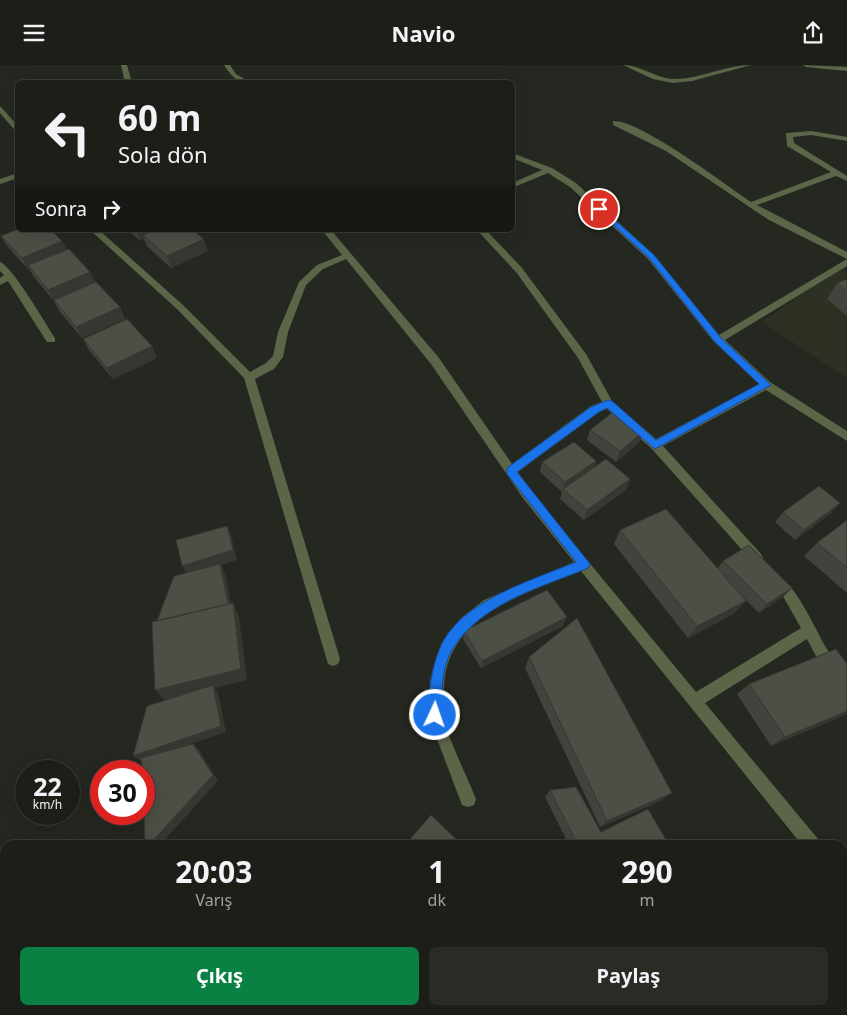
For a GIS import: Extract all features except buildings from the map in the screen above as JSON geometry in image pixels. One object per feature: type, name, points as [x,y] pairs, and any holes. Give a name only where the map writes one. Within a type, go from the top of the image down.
[{"type":"street","points":[[124,65],[128,80]]},
{"type":"street","points":[[227,65],[234,75],[243,80]]},
{"type":"street","points":[[626,65],[672,81],[684,81],[733,66],[748,65]]},
{"type":"street","points":[[806,65],[847,69]]},
{"type":"street","points":[[0,108],[15,128]]},
{"type":"street","points":[[616,123],[634,130],[685,157],[750,205],[847,256]]},
{"type":"street","points":[[847,139],[811,133],[788,135],[790,144],[847,179]]},
{"type":"street","points":[[515,156],[549,170],[573,185],[652,257],[718,340],[766,385],[847,437]]},
{"type":"street","points":[[515,185],[549,170]]},
{"type":"street","points":[[750,205],[836,173]]},
{"type":"street","points":[[0,182],[15,176]]},
{"type":"street","points":[[96,232],[180,307],[249,377],[332,659]]},
{"type":"street","points":[[328,232],[434,361],[511,471],[584,564],[808,840]]},
{"type":"street","points":[[483,232],[524,278],[582,356],[608,404],[655,445],[789,594],[823,655],[847,686]]},
{"type":"street","points":[[249,377],[270,366],[278,357],[283,332],[302,284],[320,267],[346,256]]},
{"type":"street","points":[[718,340],[847,262]]},
{"type":"street","points":[[0,265],[4,279],[51,340]]},
{"type":"street","points":[[655,445],[766,385]]},
{"type":"street","points":[[511,471],[595,409],[608,404]]},
{"type":"street","points":[[468,799],[435,715],[436,680],[446,649],[466,622],[489,604],[584,564]]},
{"type":"street","points":[[694,701],[809,630]]},
{"type":"shaded area","points":[[847,270],[847,378],[762,322],[833,271]]},
{"type":"route","points":[[435,715],[436,680],[446,649],[466,622],[489,604],[584,564],[527,495],[511,471],[595,409],[608,404],[655,445],[766,385],[718,340],[652,257],[599,209]]}]
